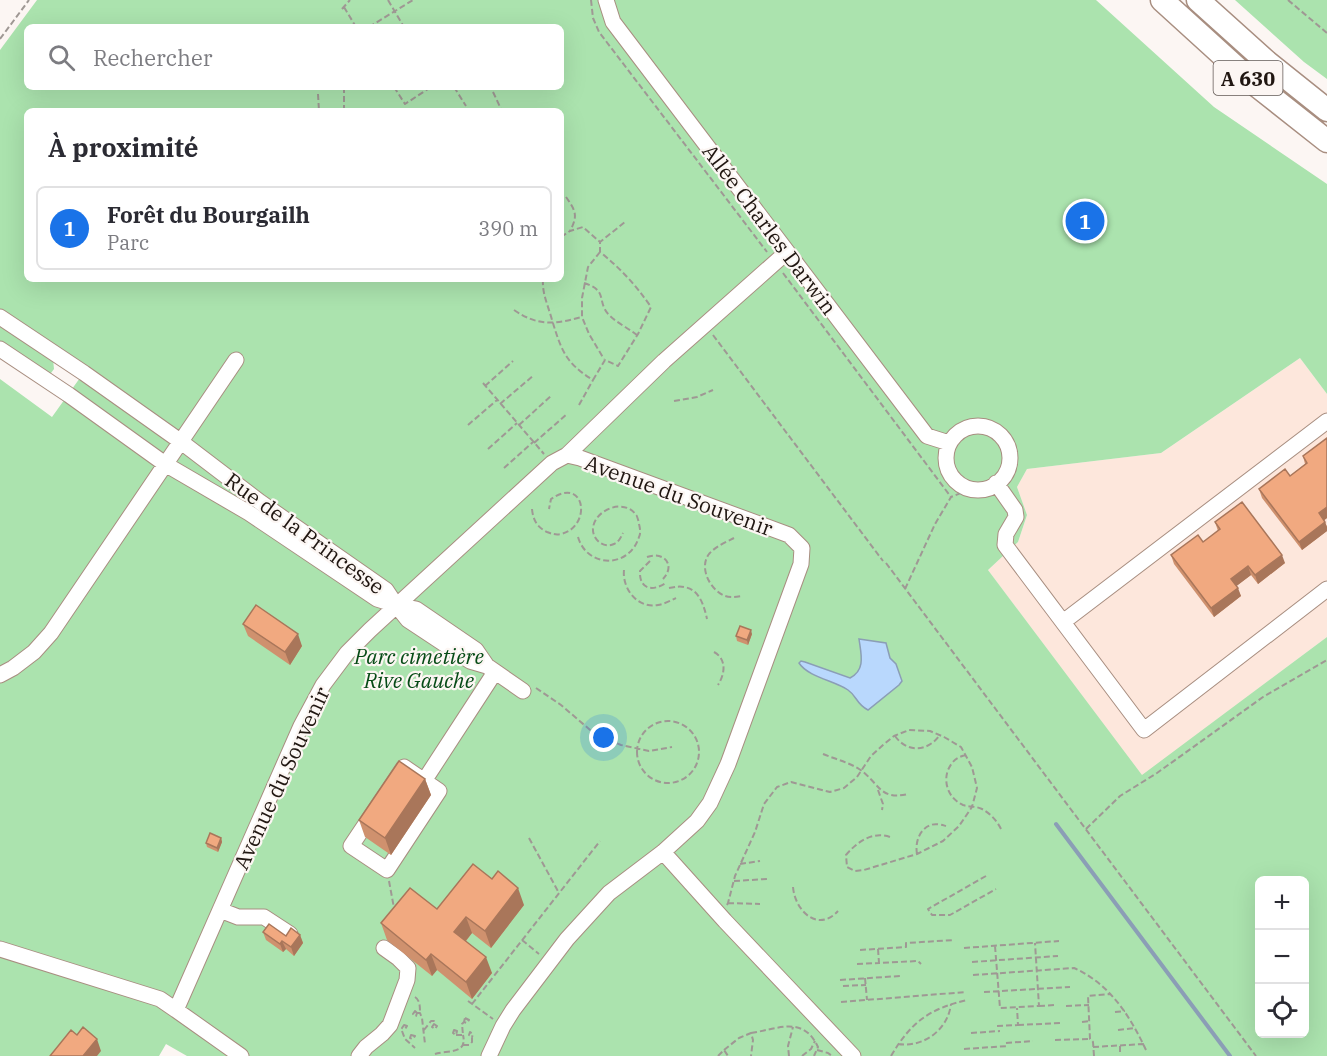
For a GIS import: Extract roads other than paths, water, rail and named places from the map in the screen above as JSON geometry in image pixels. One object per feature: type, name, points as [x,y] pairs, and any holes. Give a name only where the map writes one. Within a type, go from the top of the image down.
[{"type":"highway","name":"A 630","points":[[1162,0],[1251,81],[1327,141]]},
{"type":"highway","name":"A 630","points":[[1198,0],[1267,62],[1327,110]]},
{"type":"street","name":"Allée Charles Darwin","points":[[606,0],[613,22],[927,436],[949,443]]},
{"type":"street","points":[[567,455],[664,361],[787,252]]},
{"type":"street","name":"Rue de la Princesse","points":[[0,316],[69,362],[180,441],[260,502],[386,590],[396,605]]},
{"type":"street","name":"Rue de la Princesse","points":[[0,349],[165,464],[249,513],[377,599],[396,605]]},
{"type":"street","points":[[0,675],[34,652],[51,633],[236,360]]},
{"type":"street","points":[[53,384],[69,362]]},
{"type":"street","points":[[1062,622],[1327,421]]},
{"type":"street","points":[[976,425],[992,429],[1001,435],[1008,446],[1010,456],[1008,469],[996,483],[983,490],[971,489],[961,485],[952,477],[947,468],[947,449],[956,434],[976,425]]},
{"type":"street","name":"Avenue du Souvenir","points":[[176,1010],[301,726],[322,685],[347,653],[396,605],[552,463],[567,455],[789,535],[802,548],[801,564],[728,764],[710,803],[697,821],[663,852],[609,893],[567,939],[503,1026],[489,1056]]},
{"type":"street","points":[[996,483],[1015,510],[1016,517],[1006,534],[1005,545],[1144,730],[1327,590]]},
{"type":"street","points":[[396,605],[416,609],[476,650],[491,669],[522,691]]},
{"type":"street","points":[[424,781],[491,669]]},
{"type":"street","points":[[404,767],[424,781],[439,791],[387,870],[351,846],[404,767]]},
{"type":"street","points":[[663,852],[724,908],[853,1056]]},
{"type":"street","points":[[220,910],[238,916],[264,917],[290,934]]},
{"type":"street","points":[[359,1056],[390,1025],[406,980],[408,968],[384,948]]},
{"type":"street","points":[[0,949],[160,999],[241,1056]]},
{"type":"water","points":[[859,639],[886,643],[890,658],[896,664],[902,681],[868,710],[848,690],[809,672],[799,663],[805,662],[850,678],[855,675],[860,666]]},
{"type":"waterway","points":[[1056,824],[1230,1056]]},
{"type":"place","name":"Forêt du Bourgailh","points":[[1085,221]]},
{"type":"park label","name":"Parc cimetière Rive Gauche","points":[[419,668]]}]
